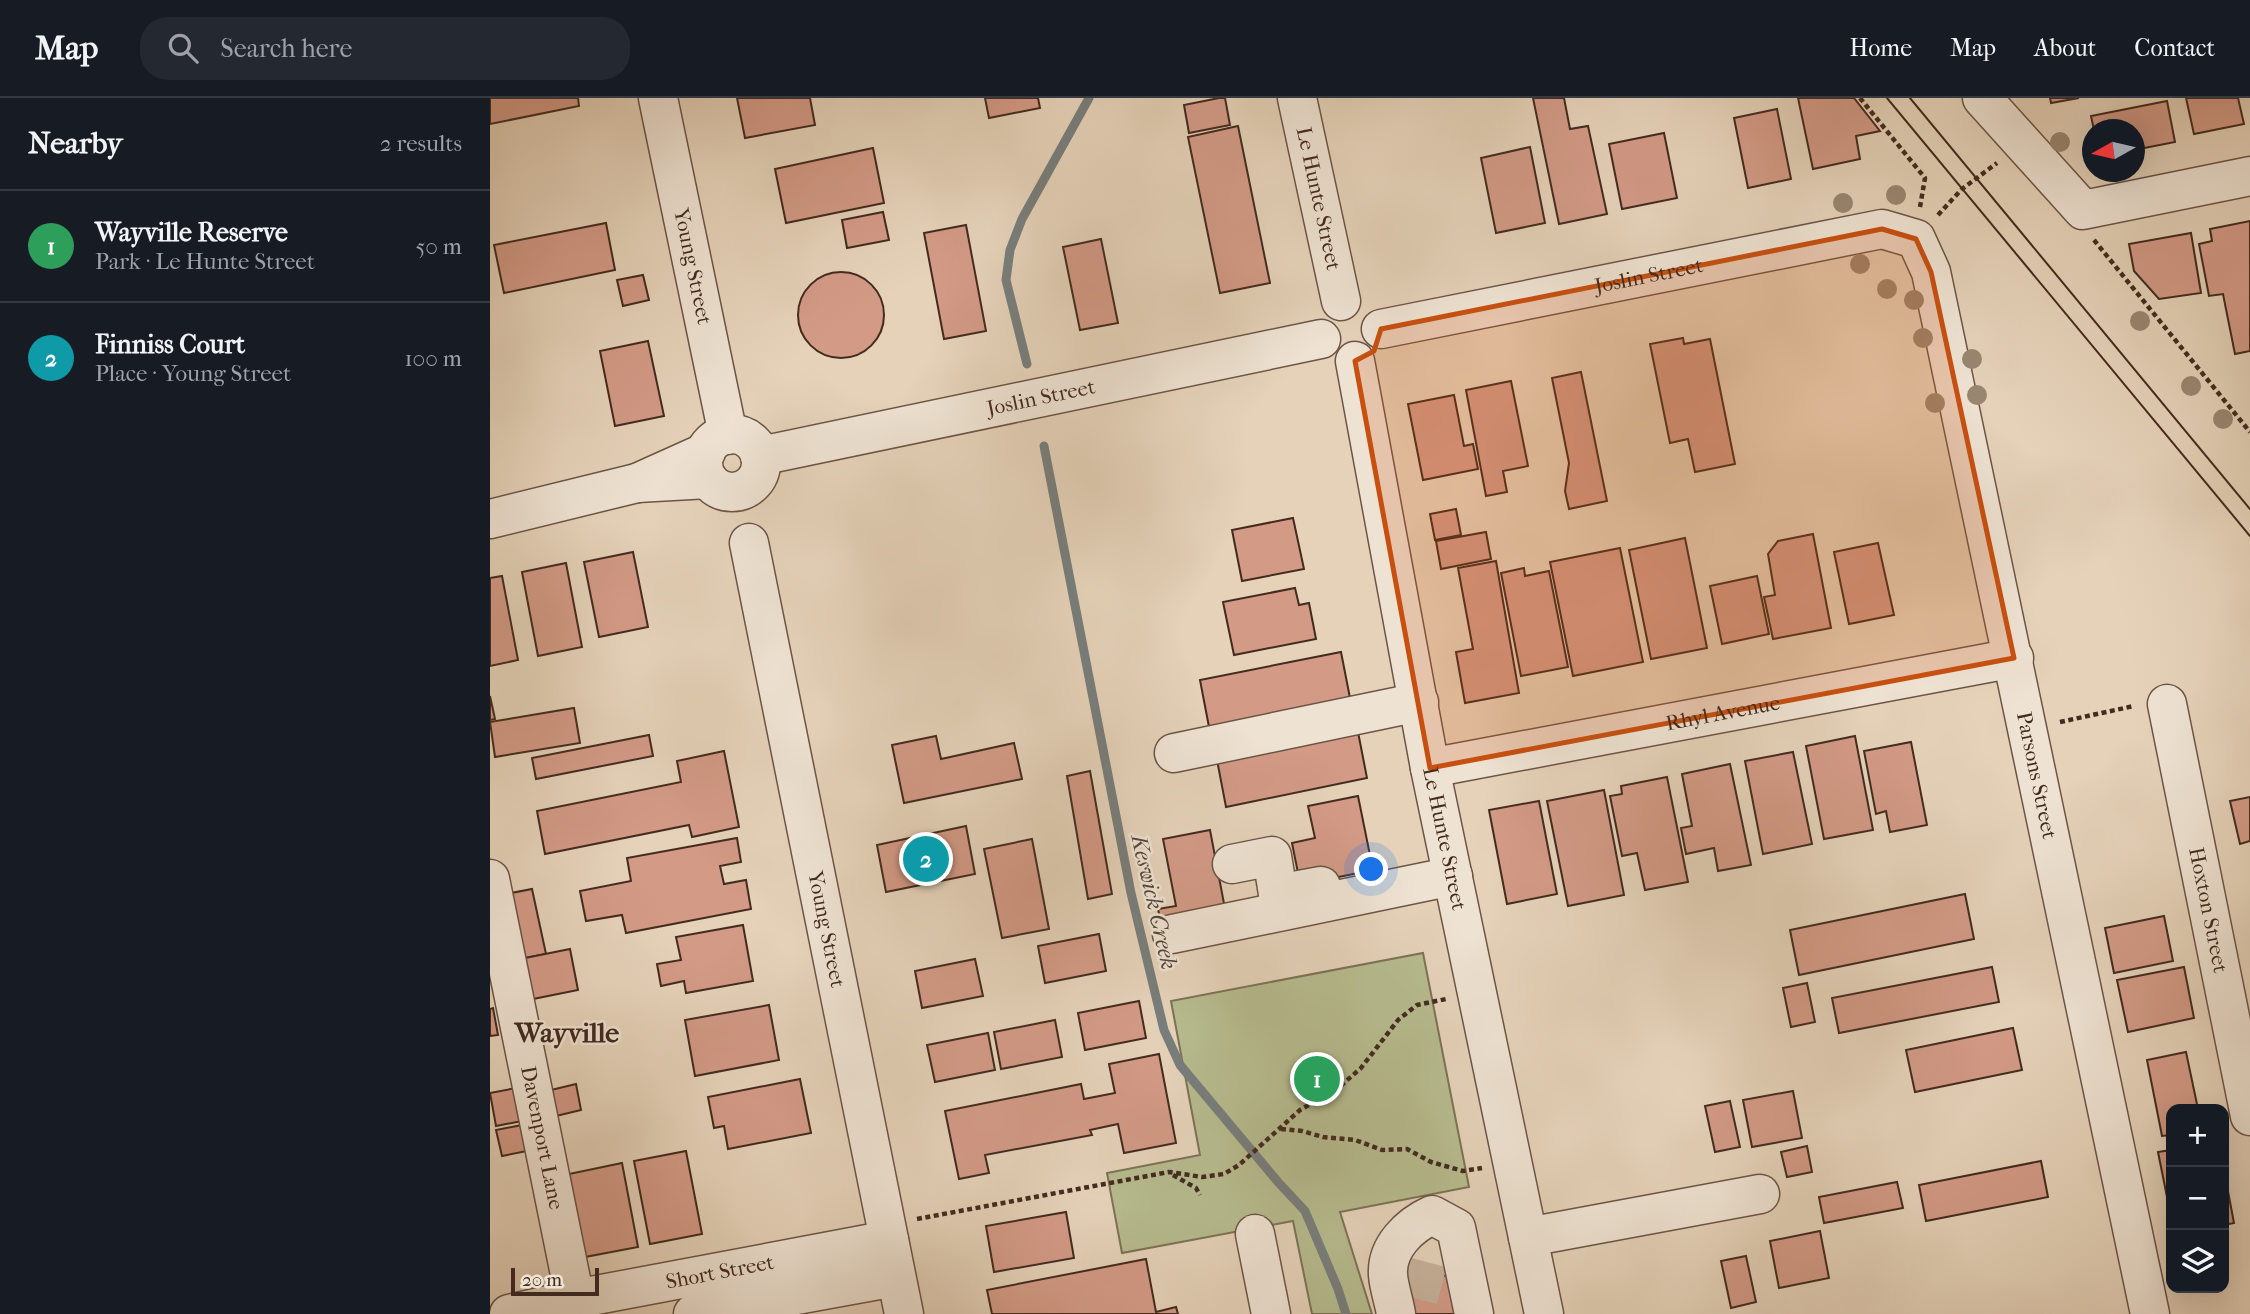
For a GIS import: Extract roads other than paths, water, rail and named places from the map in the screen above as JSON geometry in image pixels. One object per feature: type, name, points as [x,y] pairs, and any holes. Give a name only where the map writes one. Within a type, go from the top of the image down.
[{"type":"street","name":"Young Street","points":[[658,98],[729,467],[749,543],[904,1314]]},
{"type":"street","name":"Le Hunte Street","points":[[1297,98],[1341,301]]},
{"type":"street","points":[[1982,98],[2083,210],[2250,176]]},
{"type":"street","name":"Joslin Street","points":[[1381,329],[1882,229],[1916,239]]},
{"type":"street","name":"Parsons Street","points":[[1916,239],[1931,272],[2150,1314]]},
{"type":"street","points":[[1341,301],[1359,301],[1378,316],[1380,340],[1374,351],[1356,361],[1345,361],[1334,356],[1326,349],[1321,339],[1325,314],[1341,301]]},
{"type":"street","name":"Joslin Street","points":[[490,519],[637,483],[729,467],[1321,339]]},
{"type":"street","name":"Le Hunte Street","points":[[1356,361],[1430,768],[1544,1314]]},
{"type":"street","name":"Rhyl Avenue","points":[[1430,768],[2014,658]]},
{"type":"street","points":[[1174,753],[1419,702]]},
{"type":"street","name":"Hoxton Street","points":[[2167,704],[2250,1116]]},
{"type":"street","points":[[1233,864],[1272,856],[1278,894],[1452,868]]},
{"type":"street","points":[[1172,934],[1452,868]]},
{"type":"street","name":"Davenport Lane","points":[[490,879],[577,1306]]},
{"type":"street","points":[[1528,1237],[1760,1194]]},
{"type":"street","points":[[1399,1293],[1395,1245],[1414,1223],[1432,1215],[1456,1228],[1462,1304]]},
{"type":"street","name":"Short Street","points":[[509,1314],[577,1306],[888,1232]]},
{"type":"street","points":[[1255,1234],[1271,1314]]},
{"type":"street","name":"Short Street","points":[[693,1314],[895,1277]]},
{"type":"waterway","name":"Keswick Creek","points":[[1027,364],[1006,280],[1010,250],[1022,219],[1089,98]]},
{"type":"waterway","name":"Keswick Creek","points":[[1044,446],[1131,893],[1164,1030],[1180,1065],[1305,1211],[1346,1314]]},
{"type":"tunnel","points":[[1405,1276],[1451,1288]]},
{"type":"tram line","points":[[1887,98],[2250,536]]},
{"type":"tram line","points":[[1910,98],[2250,509]]},
{"type":"place","name":"Finniss Court","points":[[926,859]]},
{"type":"place","name":"Wayville Reserve","points":[[1317,1079]]},
{"type":"district","name":"Wayville","points":[[567,1032]]}]
